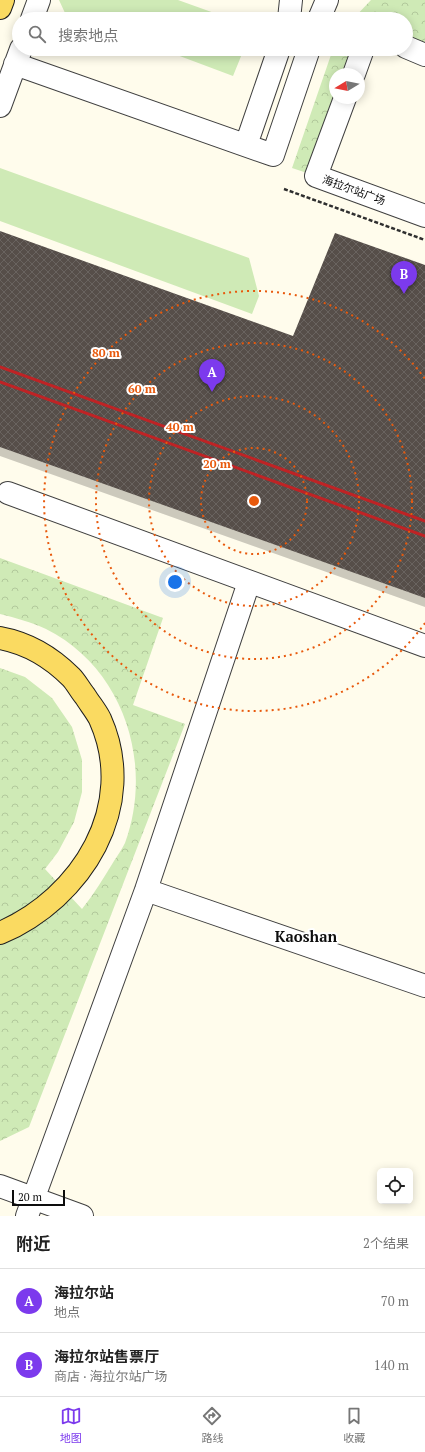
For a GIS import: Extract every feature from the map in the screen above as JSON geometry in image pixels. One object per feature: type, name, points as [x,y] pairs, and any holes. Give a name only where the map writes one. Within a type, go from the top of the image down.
[{"type":"main road","points":[[0,8],[3,0]]},
{"type":"main road","points":[[0,638],[32,649],[53,661],[72,678],[100,718],[109,744],[112,772],[112,790],[108,815],[101,836],[90,857],[66,888],[39,912],[17,926],[0,933]]},
{"type":"street","points":[[35,12],[39,0]]},
{"type":"street","points":[[290,12],[292,0]]},
{"type":"street","points":[[322,12],[327,0]]},
{"type":"street","points":[[413,50],[425,55]]},
{"type":"street","points":[[246,145],[277,56]]},
{"type":"street","points":[[0,106],[18,57],[273,155],[307,56]]},
{"type":"street","points":[[356,68],[360,56]]},
{"type":"street","name":"海拉尔站广场","points":[[343,104],[316,176],[425,216]]},
{"type":"street","points":[[8,493],[425,646]]},
{"type":"street","points":[[30,1207],[146,890],[250,582]]},
{"type":"street","points":[[146,890],[425,986]]},
{"type":"street","points":[[0,1186],[30,1207],[82,1216]]},
{"type":"path","points":[[284,189],[425,240]]},
{"type":"green space","points":[[59,0],[178,0],[211,12],[65,12]]},
{"type":"green space","points":[[371,0],[425,0],[425,55],[413,50],[413,12],[360,12]]},
{"type":"green space","points":[[180,56],[241,56],[233,76]]},
{"type":"green space","points":[[331,56],[360,56],[356,68],[329,68],[329,104],[334,104],[316,176],[292,168]]},
{"type":"green space","points":[[0,168],[249,258],[259,296],[252,314],[0,221]]},
{"type":"green space","points":[[0,558],[163,618],[133,705],[185,724],[29,1127],[0,1141],[0,668],[25,677],[52,698],[72,727],[82,760],[82,792],[74,822],[58,852],[45,869],[82,909],[125,843],[133,813],[136,782],[133,751],[126,721],[113,693],[95,668],[73,646],[46,629],[29,622],[0,614]]},
{"type":"building","points":[[0,231],[293,336],[335,233],[425,265],[425,598],[0,447]]},
{"type":"railway","points":[[0,367],[425,521]]},
{"type":"railway","points":[[0,382],[425,536]]},
{"type":"place","name":"海拉尔站售票厅","points":[[404,294]]},
{"type":"place","name":"海拉尔站","points":[[212,392]]},
{"type":"district","name":"Kaoshan","points":[[306,937]]}]
